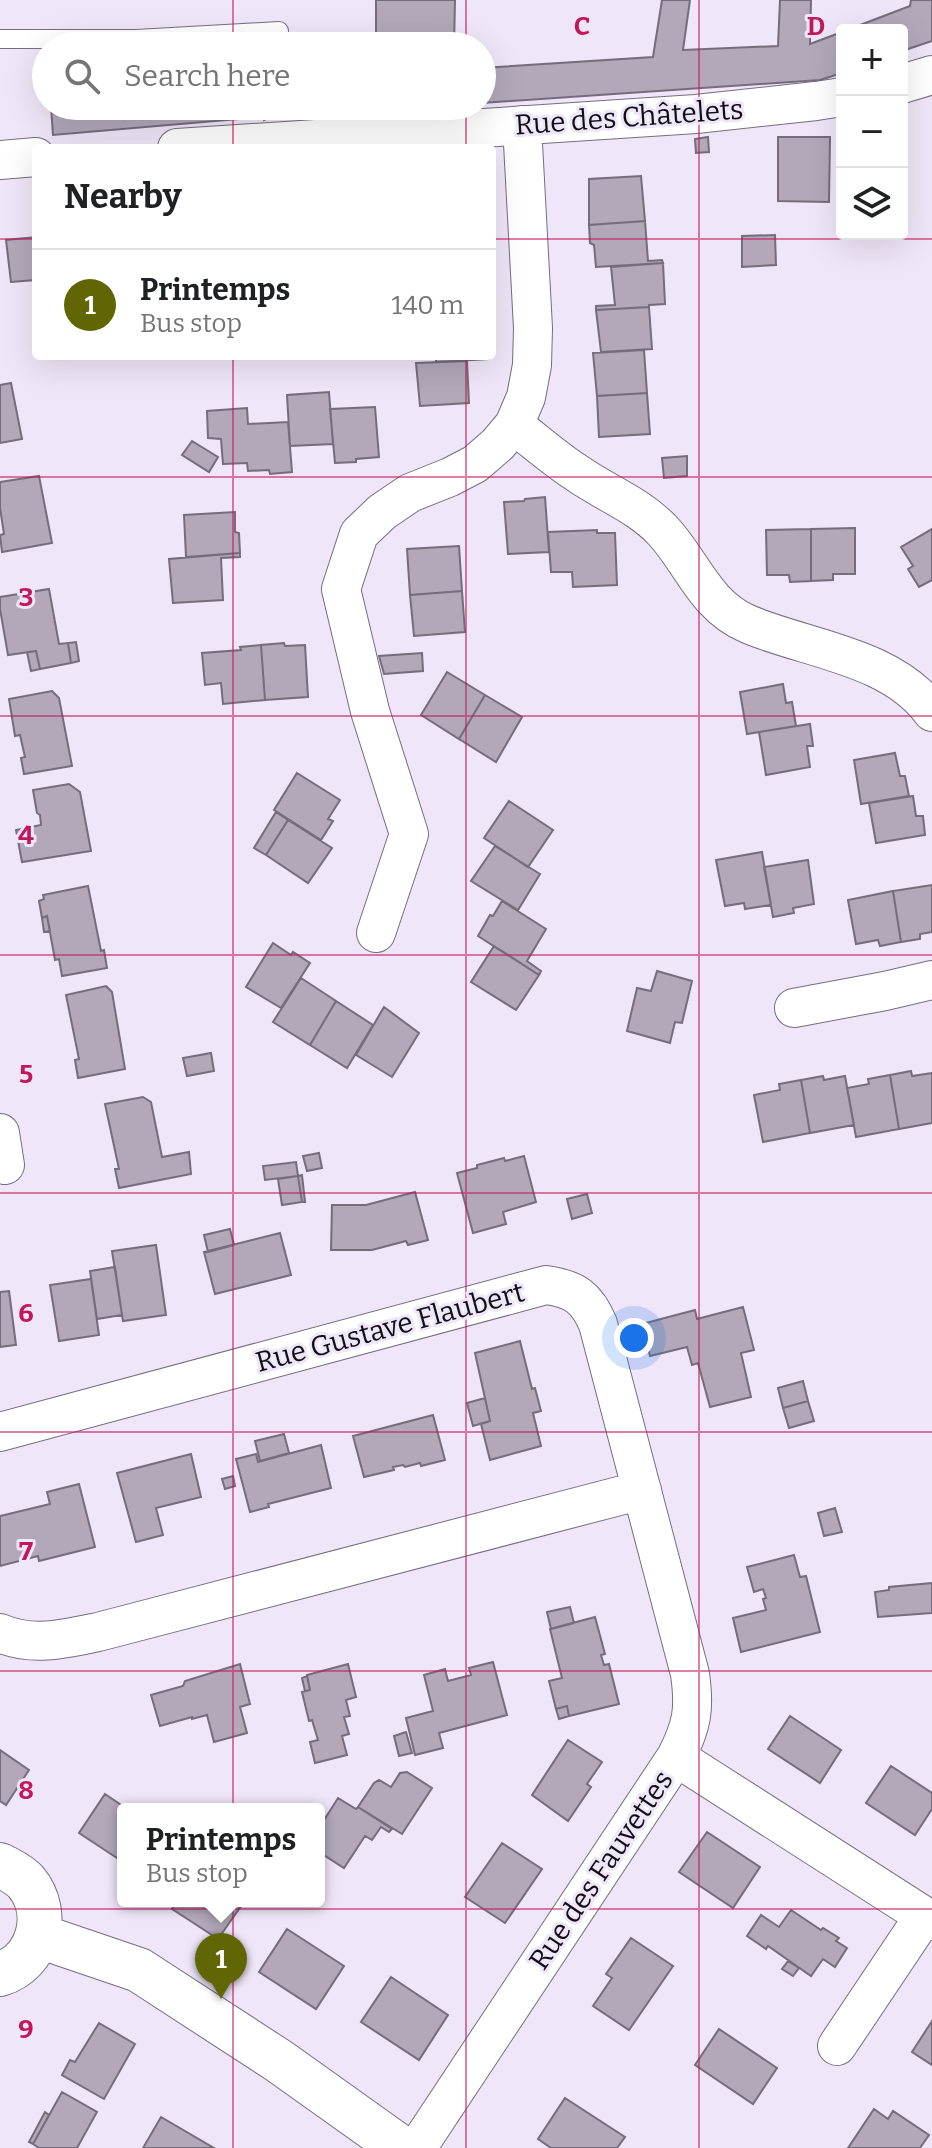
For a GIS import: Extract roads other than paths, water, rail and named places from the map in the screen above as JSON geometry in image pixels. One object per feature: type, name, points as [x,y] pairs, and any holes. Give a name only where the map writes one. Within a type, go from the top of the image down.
[{"type":"main road","points":[[0,1865],[19,1875],[33,1892],[40,1913],[39,1936],[28,1956],[17,1966],[0,1974]]},
{"type":"main road","points":[[39,1936],[139,1970],[279,2061],[401,2148]]},
{"type":"street","points":[[908,82],[932,75]]},
{"type":"street","name":"Rue des Châtelets","points":[[237,144],[696,114],[836,98]]},
{"type":"street","points":[[376,933],[409,834],[370,711],[341,589],[359,534],[382,512],[410,493],[475,464],[514,425],[526,397],[532,365],[533,328],[522,125]]},
{"type":"street","points":[[0,160],[32,157]]},
{"type":"street","points":[[514,425],[578,474],[639,510],[662,530],[711,598],[726,612],[778,636],[875,668],[905,686],[932,712]]},
{"type":"street","points":[[794,1008],[932,980]]},
{"type":"street","name":"Rue Gustave Flaubert","points":[[0,1432],[546,1285],[566,1287],[584,1300],[598,1324],[690,1674],[693,1712],[689,1731],[676,1757]]},
{"type":"street","points":[[0,1633],[14,1639],[55,1641],[98,1632],[642,1490]]},
{"type":"street","name":"Rue des Fauvettes","points":[[417,2148],[676,1757],[928,1918],[837,2046]]},
{"type":"lane","points":[[261,32],[279,31]]},
{"type":"lane","points":[[0,39],[32,39]]},
{"type":"place","name":"Printemps","points":[[221,1999]]}]
